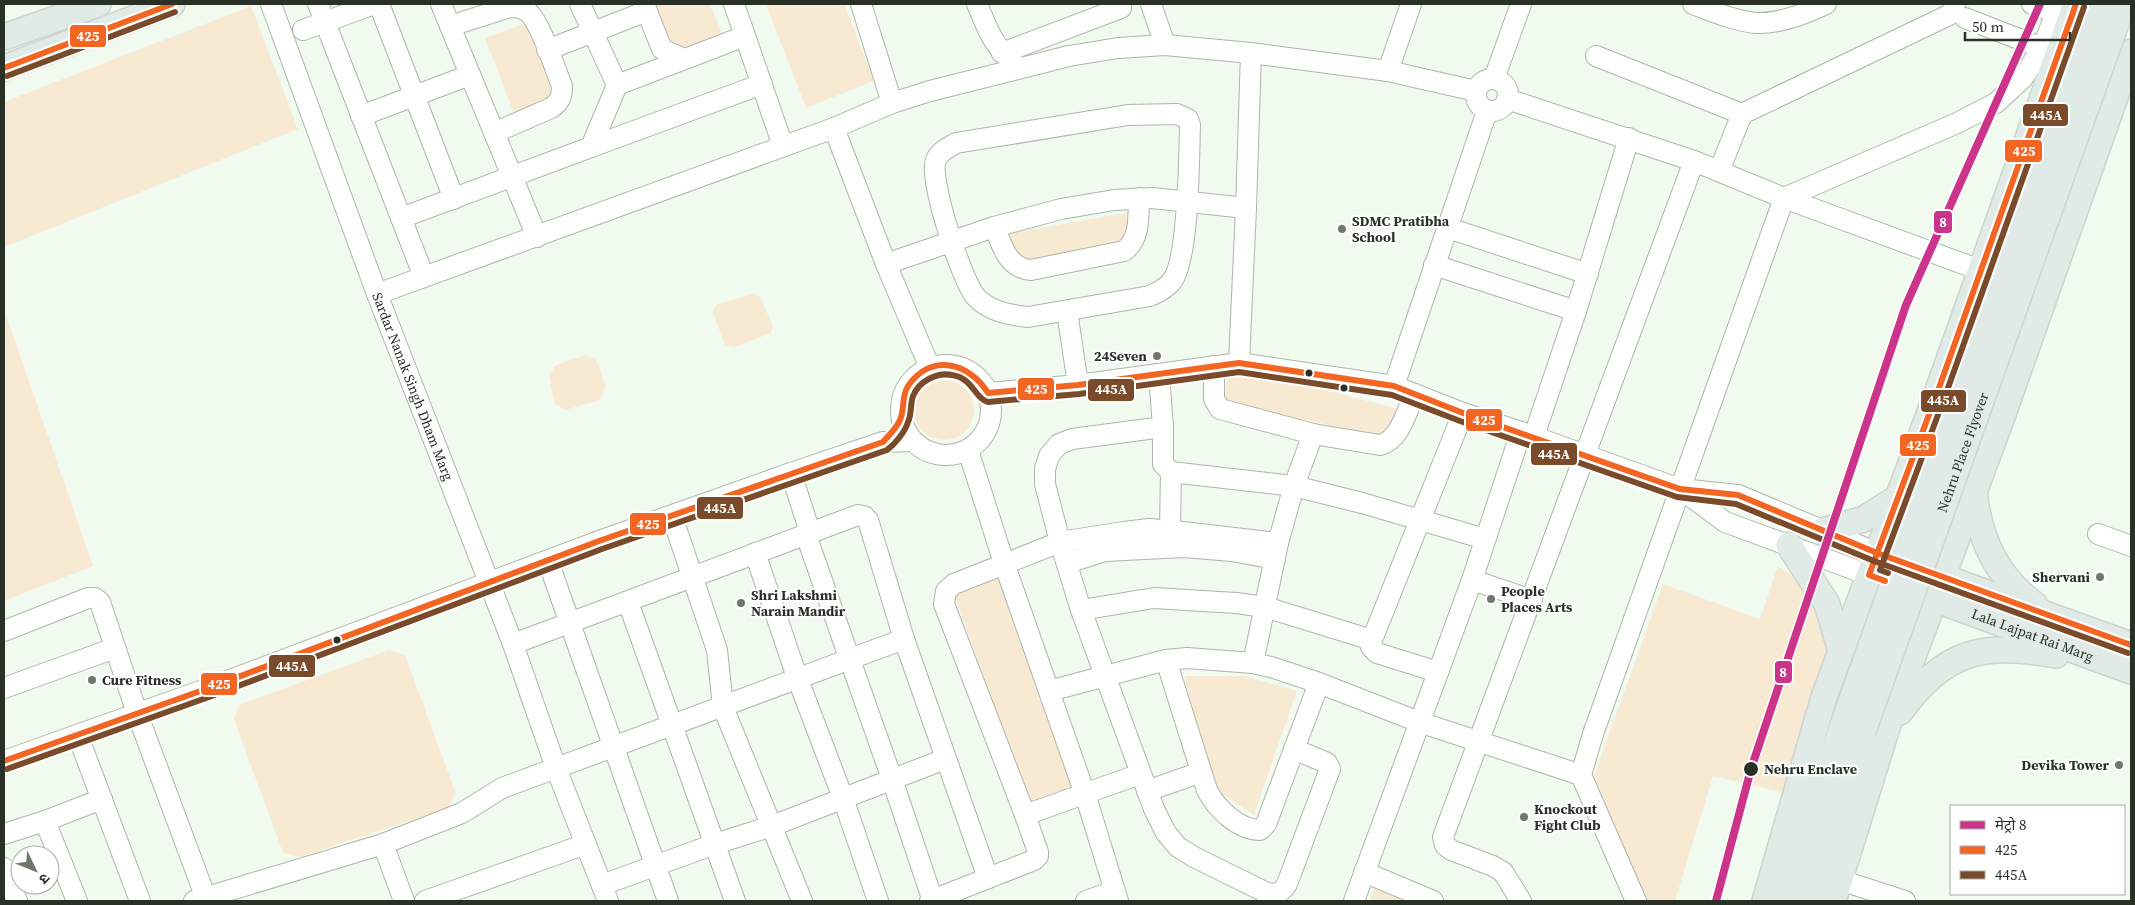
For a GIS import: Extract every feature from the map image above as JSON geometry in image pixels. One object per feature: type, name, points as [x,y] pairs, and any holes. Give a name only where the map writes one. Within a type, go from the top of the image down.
[{"type":"main road","points":[[4,68],[172,4]]},
{"type":"main road","name":"Nehru Place Flyover","points":[[1785,901],[1844,722],[2100,4]]},
{"type":"main road","name":"Nehru Place Flyover","points":[[1808,901],[1866,721],[2123,4]]},
{"type":"main road","points":[[4,37],[84,6]]},
{"type":"main road","points":[[2004,414],[1999,421],[1985,431],[1977,434],[1961,432],[1946,424],[1938,410],[1937,393],[1980,270],[2064,7]]},
{"type":"main road","points":[[1836,891],[1887,727],[2004,414],[2131,52]]},
{"type":"main road","points":[[1765,901],[1824,697],[1940,385]]},
{"type":"main road","points":[[1974,490],[1977,519],[1986,547],[2001,573],[2021,595],[2045,613]]},
{"type":"main road","points":[[1823,530],[1864,519],[1897,498]]},
{"type":"main road","points":[[1789,545],[1827,604],[1841,651]]},
{"type":"main road","points":[[1873,564],[1938,588]]},
{"type":"main road","name":"Lala Lajpat Rai Marg","points":[[1938,588],[2045,613],[2131,645]]},
{"type":"main road","name":"Lala Lajpat Rai Marg","points":[[1938,588],[2121,668]]},
{"type":"main road","points":[[1887,727],[1921,684],[1938,670],[1974,652],[2012,649],[2121,668]]},
{"type":"main road","points":[[1824,697],[1832,683],[1847,674],[1855,673],[1871,676],[1889,694],[1891,710],[1887,727]]},
{"type":"street","name":"Sardar Nanak Singh Dham Marg","points":[[271,4],[377,294],[513,644],[556,768],[605,893]]},
{"type":"street","points":[[318,4],[424,277]]},
{"type":"street","points":[[303,30],[374,4]]},
{"type":"street","points":[[379,4],[454,199]]},
{"type":"street","points":[[441,4],[537,237]]},
{"type":"street","points":[[580,4],[617,85]]},
{"type":"street","points":[[734,4],[783,146]]},
{"type":"street","points":[[861,4],[892,103]]},
{"type":"street","points":[[1151,4],[1165,45]]},
{"type":"street","points":[[1388,71],[1411,4]]},
{"type":"street","points":[[1494,80],[1521,4]]},
{"type":"street","points":[[1693,4],[1727,16],[1756,23],[1784,20],[1826,4]]},
{"type":"street","points":[[1636,901],[1581,775],[1593,734],[1784,198],[1958,122],[1996,103],[2022,79],[2042,48],[2064,7],[2032,4]]},
{"type":"street","points":[[983,5],[994,43],[1002,53],[1023,69]]},
{"type":"street","points":[[450,26],[510,7],[519,7],[529,12],[536,22],[548,50],[562,86],[562,96],[558,103],[494,133]]},
{"type":"street","points":[[548,50],[645,7],[662,49],[684,59]]},
{"type":"street","points":[[1002,53],[1121,8]]},
{"type":"street","points":[[1719,171],[1742,114],[1951,14],[1960,11],[2042,48]]},
{"type":"street","points":[[591,147],[617,85],[684,59],[744,31]]},
{"type":"street","points":[[377,294],[834,128],[892,103],[930,91],[1069,56],[1118,48],[1165,45],[1250,53],[1388,71],[1476,91]]},
{"type":"street","points":[[1239,363],[1250,53]]},
{"type":"street","points":[[1596,56],[1742,114]]},
{"type":"street","points":[[361,116],[470,75]]},
{"type":"street","points":[[1494,80],[1504,85],[1507,99],[1501,109],[1487,111],[1478,103],[1476,91],[1484,82],[1494,80]]},
{"type":"street","points":[[401,218],[762,84]]},
{"type":"street","points":[[1507,99],[1694,161],[1784,198],[1980,270]]},
{"type":"street","points":[[1394,386],[1487,111]]},
{"type":"street","points":[[1178,114],[1188,119],[1190,125],[1188,202],[1179,267],[1173,280],[1163,290],[1150,296],[1067,311],[1028,317],[1009,315],[992,308],[976,296],[964,277],[938,193],[935,174],[936,160],[943,150],[956,142],[1128,115],[1178,114]]},
{"type":"street","points":[[834,128],[886,264],[930,368]]},
{"type":"street","points":[[1354,901],[1472,580],[1485,539],[1576,311],[1629,138]]},
{"type":"street","points":[[1521,901],[1502,872],[1493,866],[1450,850],[1445,845],[1443,838],[1694,161]]},
{"type":"street","points":[[886,264],[994,227],[1061,209],[1139,198],[1246,208]]},
{"type":"street","points":[[994,227],[1008,258],[1022,269],[1032,270],[1124,251],[1131,246],[1138,229],[1139,198]]},
{"type":"street","points":[[1448,228],[1588,274]]},
{"type":"street","points":[[1434,264],[1576,311]]},
{"type":"street","points":[[1067,311],[1078,385]]},
{"type":"street","points":[[988,393],[1078,385],[1239,363],[1394,386],[1463,413],[1586,454],[1680,489],[1738,495],[1823,530],[1873,564]]},
{"type":"street","points":[[944,365],[964,369],[981,381],[988,393],[991,406],[990,419],[986,431],[978,442],[968,450],[956,454],[940,455],[925,451],[912,441],[905,430],[901,418],[901,402],[907,388],[917,376],[930,368],[944,365]]},
{"type":"street","points":[[1214,366],[1214,399],[1220,409],[1313,434],[1380,445],[1390,442],[1415,394]]},
{"type":"street","points":[[1159,374],[1163,427],[1163,464],[1171,472],[1294,486],[1419,519],[1485,539]]},
{"type":"street","points":[[1438,672],[1378,653],[1371,647],[1372,640],[1419,519],[1463,413]]},
{"type":"street","points":[[883,442],[901,418]]},
{"type":"street","points":[[1163,427],[1072,439],[1059,444],[1049,456],[1045,469],[1045,484],[1060,542],[1081,610],[1099,653],[1105,676],[1144,782],[1166,833],[1178,847],[1194,857],[1277,898],[1287,884],[1330,769],[1327,763],[1321,759],[1294,749]]},
{"type":"street","points":[[1253,663],[1276,551],[1294,486],[1313,434]]},
{"type":"street","points":[[4,761],[78,736],[488,583],[791,473],[883,442],[912,441]]},
{"type":"street","points":[[968,450],[1004,562],[1050,691],[1116,896],[1086,901]]},
{"type":"street","points":[[1170,530],[1171,472]]},
{"type":"street","points":[[791,473],[808,526],[806,535],[892,779],[932,901],[1034,860],[1038,856],[1025,815],[944,604],[946,591],[954,584],[1004,562],[1060,542],[1149,529],[1170,530],[1276,551]]},
{"type":"street","points":[[1680,489],[1725,522],[1789,545],[1873,564]]},
{"type":"street","points":[[513,644],[858,515],[864,516],[868,520],[904,638],[988,878]]},
{"type":"street","points":[[672,516],[691,578],[717,650],[723,707],[802,901]]},
{"type":"street","points":[[2098,534],[2131,546]]},
{"type":"street","points":[[1067,563],[1104,551],[1184,547],[1232,551],[1276,551]]},
{"type":"street","points":[[755,554],[797,677],[843,798],[878,901]]},
{"type":"street","points":[[548,562],[668,901]]},
{"type":"street","points":[[1472,580],[1532,600]]},
{"type":"street","points":[[4,631],[88,598],[95,598],[103,607],[115,648],[202,900],[383,844],[474,808],[502,788],[904,638]]},
{"type":"street","points":[[1081,610],[1154,598],[1236,603],[1265,607],[1372,640]]},
{"type":"street","points":[[628,602],[735,901]]},
{"type":"street","points":[[4,688],[115,648]]},
{"type":"street","points":[[1050,691],[1166,660],[1187,658],[1253,663],[1319,683],[1479,743],[1581,775]]},
{"type":"street","points":[[1166,660],[1207,790],[1218,807],[1243,826],[1253,830],[1260,830],[1266,824],[1319,683]]},
{"type":"street","points":[[78,736],[140,901]]},
{"type":"street","points":[[605,893],[656,866],[715,844],[772,826],[945,759]]},
{"type":"street","points":[[1025,815],[1084,794],[1201,772]]},
{"type":"street","points":[[4,834],[45,821],[102,799]]},
{"type":"street","points":[[45,821],[77,901]]},
{"type":"street","points":[[383,844],[404,901]]},
{"type":"street","points":[[425,901],[586,844]]},
{"type":"street","points":[[4,868],[18,901]]},
{"type":"street","points":[[1364,872],[1433,901]]},
{"type":"street","points":[[1836,891],[1904,901]]},
{"type":"shaded area","points":[[655,4],[710,4],[724,38],[686,50],[670,42]]},
{"type":"shaded area","points":[[766,4],[844,4],[874,81],[806,108]]},
{"type":"shaded area","points":[[251,6],[298,129],[4,247],[4,102]]},
{"type":"shaded area","points":[[532,21],[557,97],[514,113],[485,38]]},
{"type":"shaded area","points":[[1131,212],[1123,240],[1115,248],[1035,263],[1021,259],[1006,234]]},
{"type":"shaded area","points":[[754,293],[761,298],[773,327],[771,333],[734,347],[725,345],[713,312],[716,305]]},
{"type":"shaded area","points":[[4,309],[93,566],[4,601]]},
{"type":"shaded area","points":[[585,355],[596,360],[606,387],[600,400],[565,410],[554,403],[549,375],[556,365]]},
{"type":"shaded area","points":[[1229,371],[1329,391],[1399,409],[1382,436],[1224,403]]},
{"type":"shaded area","points":[[938,380],[950,380],[961,385],[969,393],[974,404],[972,422],[961,435],[950,440],[938,440],[927,435],[919,427],[914,416],[914,404],[919,393],[927,385]]},
{"type":"shaded area","points":[[1778,566],[1811,588],[1833,650],[1785,793],[1713,776],[1675,901],[1644,901],[1594,776],[1663,584],[1760,619]]},
{"type":"shaded area","points":[[999,575],[1077,787],[1031,804],[953,592]]},
{"type":"shaded area","points":[[389,650],[405,655],[456,794],[448,808],[299,857],[283,853],[234,719],[239,705]]},
{"type":"shaded area","points":[[1184,676],[1244,676],[1297,691],[1254,815],[1219,792],[1206,763]]},
{"type":"shaded area","points":[[1374,887],[1409,901],[1370,901]]},
{"type":"metro line","name":"8","points":[[1716,901],[1751,769],[1906,305],[2040,4]]},
{"type":"transit line","name":"425","points":[[4,68],[172,4]]},
{"type":"transit line","name":"425","points":[[1885,581],[1869,575],[1940,385],[2076,4]]},
{"type":"transit line","name":"445A","points":[[1888,573],[1880,570],[1948,388],[2084,7]]},
{"type":"transit line","name":"445A","points":[[7,76],[175,12]]},
{"type":"transit line","name":"425","points":[[4,761],[206,689],[599,541],[883,442],[900,420],[904,394],[908,386],[917,376],[928,369],[938,366],[960,368],[980,382],[988,393],[1078,385],[1239,363],[1394,386],[1463,413],[1680,489],[1738,495],[1877,553],[2131,645]]},
{"type":"transit line","name":"445A","points":[[7,769],[209,697],[602,549],[887,450],[899,438],[907,426],[912,399],[916,391],[929,379],[946,374],[965,380],[980,397],[988,402],[1079,394],[1239,372],[1392,395],[1460,421],[1677,497],[1736,504],[1874,561],[2128,653]]},
{"type":"place","name":"SDMC Pratibha School","points":[[1342,229]]},
{"type":"place","name":"24Seven","points":[[1157,356]]},
{"type":"place","name":"Shervani","points":[[2100,577]]},
{"type":"place","name":"People Places Arts","points":[[1491,599]]},
{"type":"place","name":"Shri Lakshmi Narain Mandir","points":[[741,603]]},
{"type":"place","name":"Cure Fitness","points":[[92,680]]},
{"type":"place","name":"Devika Tower","points":[[2119,765]]},
{"type":"place","name":"Nehru Enclave","points":[[1751,769]]},
{"type":"place","name":"Knockout Fight Club","points":[[1524,817]]}]
